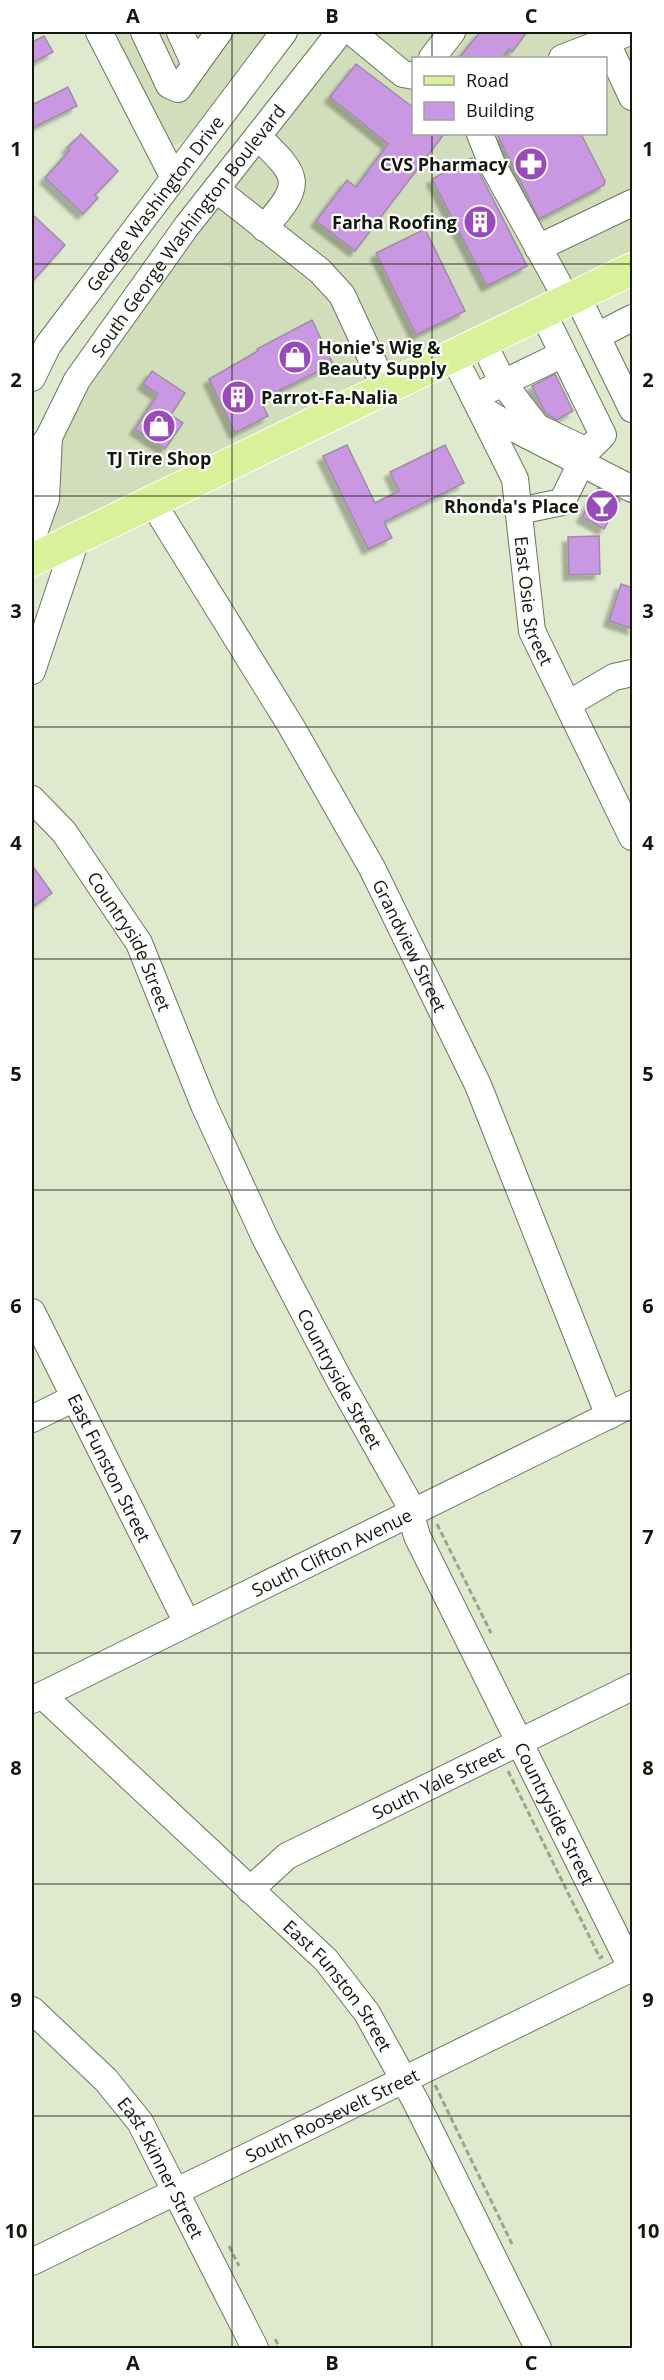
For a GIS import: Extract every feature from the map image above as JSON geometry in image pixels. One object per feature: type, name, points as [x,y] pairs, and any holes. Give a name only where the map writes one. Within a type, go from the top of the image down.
[{"type":"main road","points":[[32,560],[633,269]]},
{"type":"street","points":[[99,32],[173,176]]},
{"type":"street","points":[[144,32],[169,85],[178,89],[217,32]]},
{"type":"street","points":[[180,32],[195,65]]},
{"type":"street","name":"George Washington Drive","points":[[32,378],[38,346],[284,32]]},
{"type":"street","name":"South George Washington Boulevard","points":[[32,461],[50,437],[77,380],[186,227],[340,32]]},
{"type":"street","points":[[352,32],[403,74],[412,76]]},
{"type":"street","points":[[433,57],[452,32]]},
{"type":"street","points":[[565,57],[630,32]]},
{"type":"street","points":[[606,41],[633,97]]},
{"type":"street","points":[[480,135],[492,164],[538,248],[563,303],[597,336],[633,409]]},
{"type":"street","points":[[258,137],[287,164],[292,174],[292,191],[288,201],[264,228]]},
{"type":"street","points":[[216,189],[320,271],[342,295],[386,390]]},
{"type":"street","points":[[538,248],[633,203]]},
{"type":"street","points":[[519,511],[562,502],[585,457],[603,435],[563,354],[563,303]]},
{"type":"street","points":[[597,336],[633,318]]},
{"type":"street","points":[[483,342],[519,420]]},
{"type":"street","points":[[477,402],[503,383],[563,354]]},
{"type":"street","name":"East Osie Street","points":[[454,357],[515,479],[532,631],[633,837]]},
{"type":"street","points":[[477,402],[519,420],[585,457],[633,489]]},
{"type":"street","name":"South George Washington Boulevard","points":[[32,538],[46,499],[50,437]]},
{"type":"street","name":"Grandview Street","points":[[153,503],[291,726],[372,868],[478,1085],[609,1416]]},
{"type":"street","points":[[32,671],[77,537]]},
{"type":"street","points":[[568,704],[614,677],[633,673]]},
{"type":"street","name":"Countryside Street","points":[[32,799],[64,832],[140,943],[204,1105],[265,1238],[341,1383],[407,1500],[417,1536],[632,1968]]},
{"type":"street","name":"East Funston Street","points":[[32,1312],[187,1623]]},
{"type":"street","points":[[32,1419],[74,1398]]},
{"type":"street","name":"South Clifton Avenue","points":[[37,1698],[633,1404]]},
{"type":"street","name":"South Yale Street","points":[[250,1890],[287,1856],[633,1687]]},
{"type":"street","name":"East Funston Street","points":[[37,1698],[326,1960],[367,2013],[404,2080],[538,2349]]},
{"type":"street","name":"South Roosevelt Street","points":[[32,2262],[632,1968]]},
{"type":"street","name":"East Skinner Street","points":[[32,2010],[106,2080],[140,2122],[255,2349]]},
{"type":"path","points":[[433,2080],[516,2252]]},
{"type":"shaded area","points":[[107,32],[267,32],[184,141],[174,145],[166,144]]},
{"type":"shaded area","points":[[340,32],[632,32],[632,268],[32,559],[32,461]]},
{"type":"building","points":[[480,32],[527,32],[512,52],[509,49],[503,57],[460,57]]},
{"type":"building","points":[[44,36],[53,52],[32,63],[32,42]]},
{"type":"building","points":[[356,64],[412,106],[412,135],[443,135],[355,251],[316,221],[347,180],[356,187],[388,144],[330,97]]},
{"type":"building","points":[[68,87],[77,106],[32,128],[32,105]]},
{"type":"building","points":[[81,134],[118,171],[95,195],[98,198],[83,214],[45,178],[70,150],[67,148]]},
{"type":"building","name":"CVS Pharmacy","points":[[497,135],[582,135],[605,181],[604,185],[539,219]]},
{"type":"building","name":"Farha Roofing","points":[[472,158],[527,266],[487,286],[432,179]]},
{"type":"building","points":[[32,214],[65,245],[32,282]]},
{"type":"building","points":[[425,229],[465,311],[416,335],[376,253]]},
{"type":"building","points":[[312,320],[333,364],[260,400],[268,416],[235,433],[209,379],[258,351],[257,349]]},
{"type":"building","points":[[152,371],[185,393],[171,415],[183,423],[165,449],[135,429],[158,394],[143,384]]},
{"type":"building","points":[[555,374],[573,411],[556,420],[545,412],[532,386]]},
{"type":"building","points":[[347,445],[375,503],[399,491],[390,472],[445,445],[464,483],[384,522],[392,538],[368,549],[323,456]]},
{"type":"building","name":"Rhonda's Place","points":[[598,488],[620,500],[604,529],[582,517]]},
{"type":"building","points":[[599,536],[600,574],[569,575],[568,537]]},
{"type":"building","points":[[621,584],[633,588],[633,629],[609,621]]},
{"type":"building","points":[[32,865],[52,893],[32,907]]},
{"type":"place","name":"CVS Pharmacy","points":[[531,164]]},
{"type":"place","name":"Farha Roofing","points":[[480,222]]},
{"type":"place","name":"Honie's Wig & Beauty Supply","points":[[295,357]]},
{"type":"place","name":"Parrot-Fa-Nalia","points":[[238,397]]},
{"type":"place","name":"TJ Tire Shop","points":[[159,426]]},
{"type":"place","name":"Rhonda's Place","points":[[602,506]]}]
